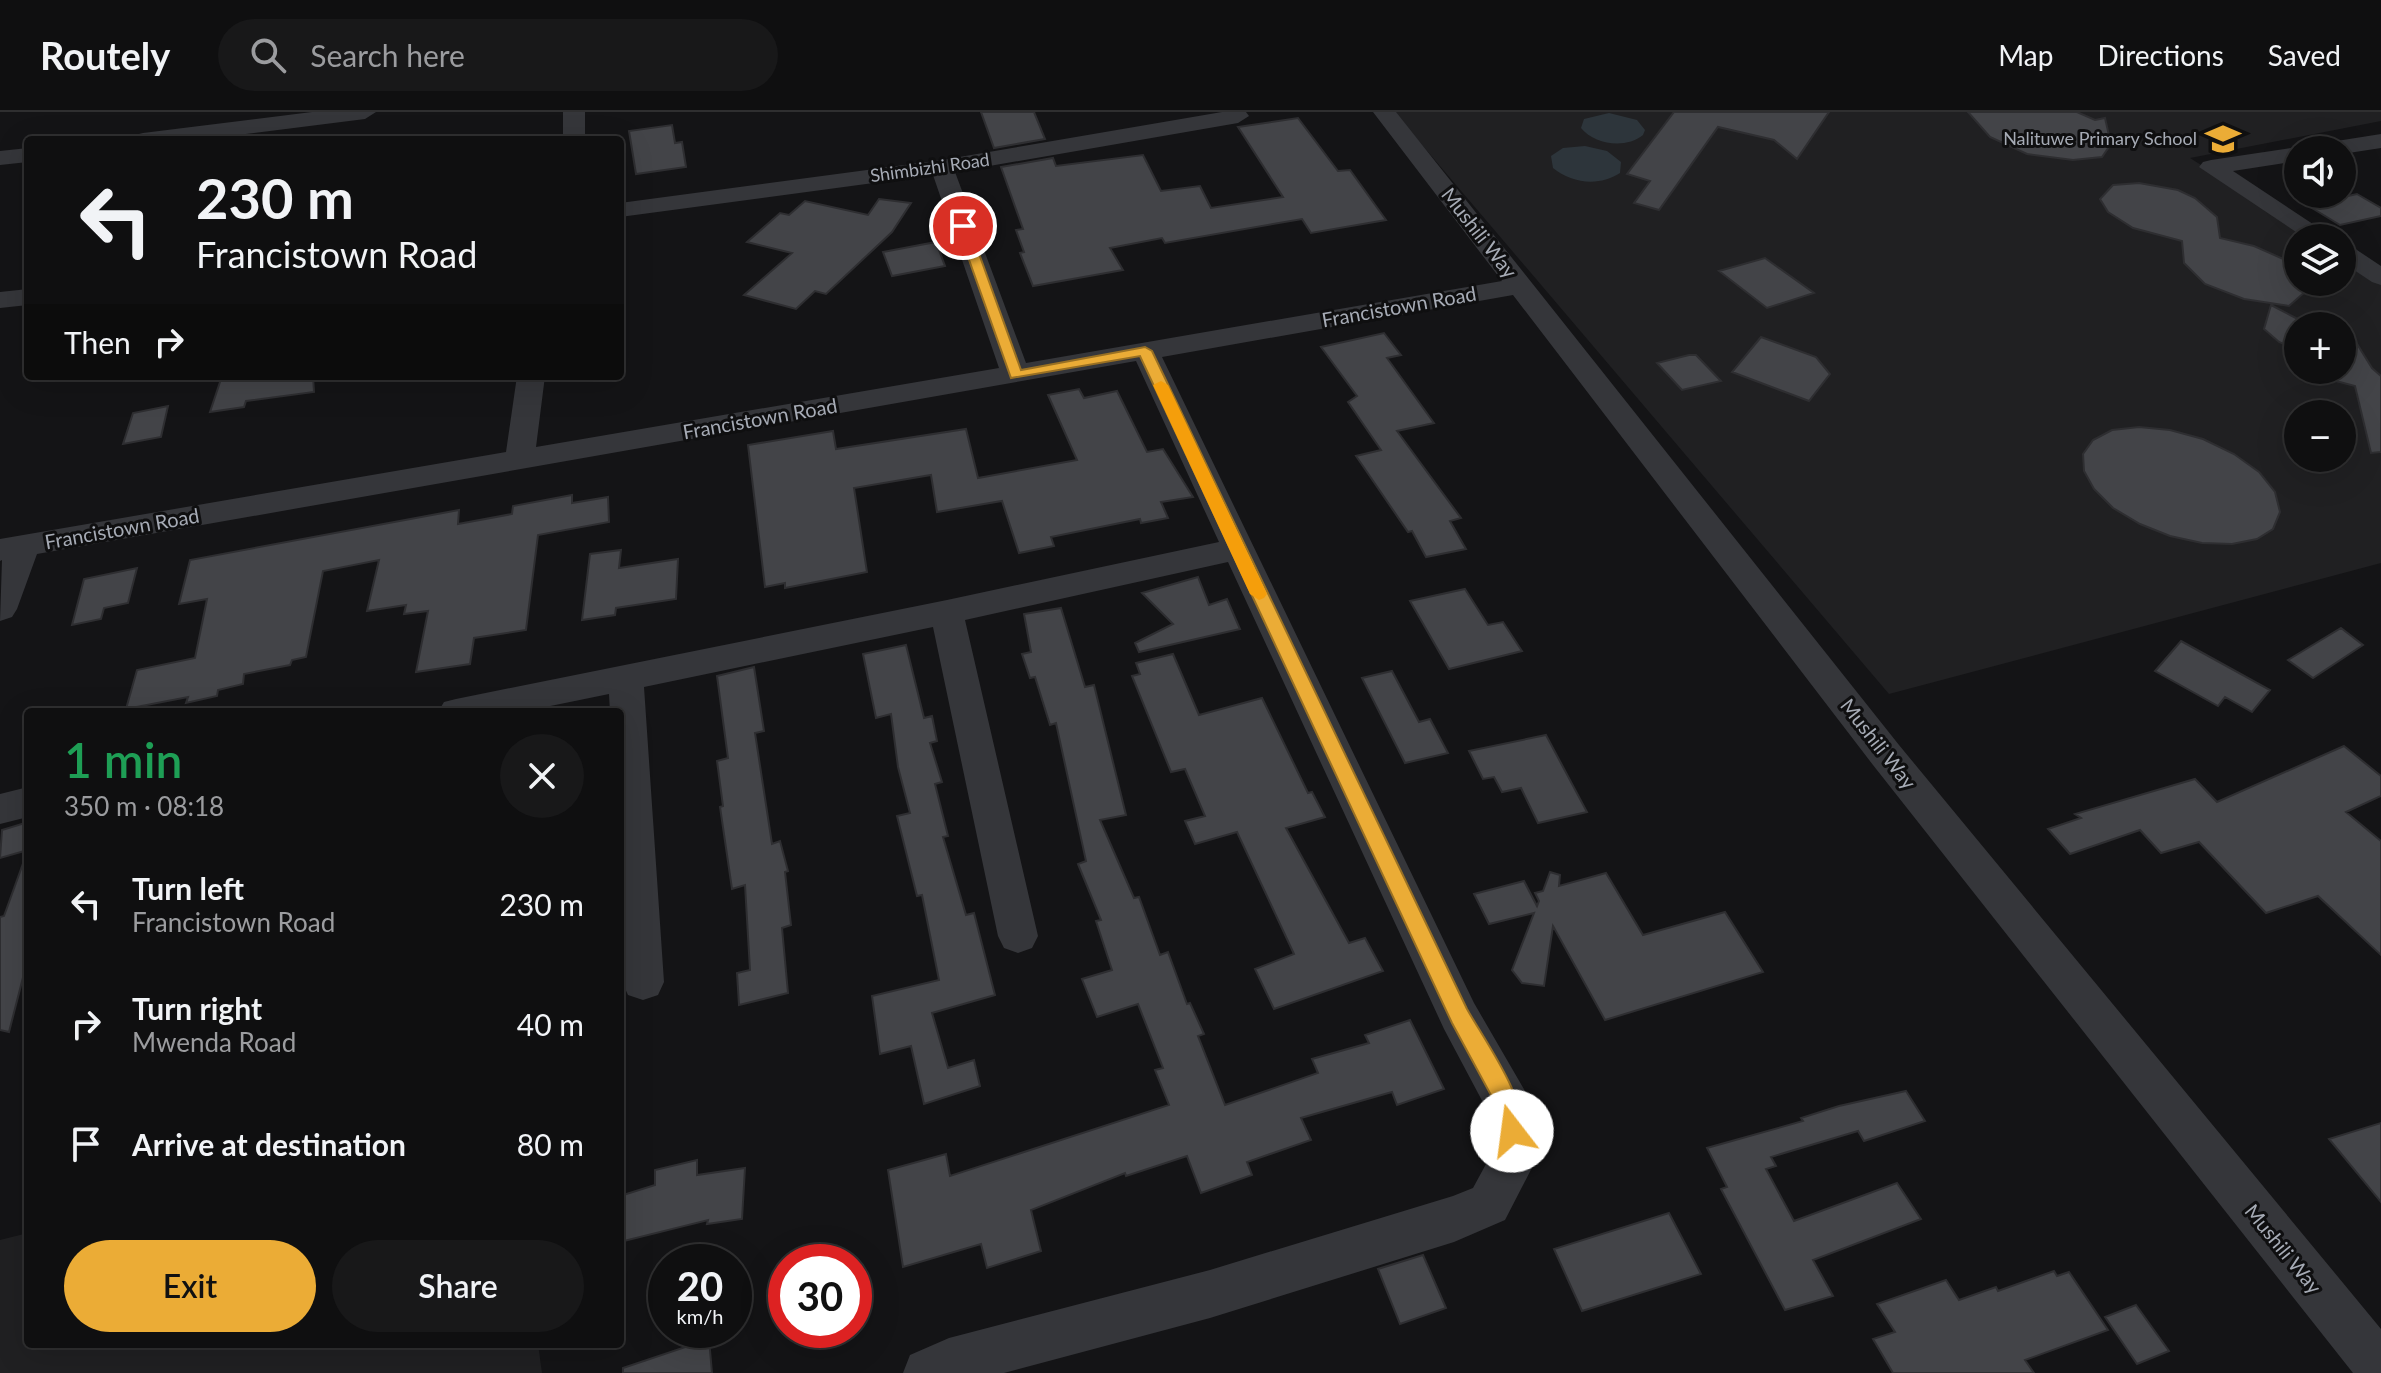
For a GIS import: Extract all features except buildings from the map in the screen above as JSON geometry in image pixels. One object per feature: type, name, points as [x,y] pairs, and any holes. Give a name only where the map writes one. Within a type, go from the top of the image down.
[{"type":"street","points":[[175,136],[365,112]]},
{"type":"street","points":[[574,112],[574,136]]},
{"type":"street","name":"Mushili Way","points":[[1384,112],[1886,755],[2381,1368]]},
{"type":"street","name":"Shimbizhi Road","points":[[624,209],[942,167],[1238,116]]},
{"type":"street","points":[[2356,145],[2381,141]]},
{"type":"street","points":[[0,158],[24,155]]},
{"type":"street","points":[[2284,156],[2211,167],[2300,224]]},
{"type":"street","points":[[942,167],[1016,375]]},
{"type":"street","points":[[2356,260],[2381,277]]},
{"type":"street","name":"Francistown Road","points":[[12,548],[1521,286]]},
{"type":"street","points":[[0,300],[24,297]]},
{"type":"street","points":[[928,1373],[949,1363],[1210,1294],[1454,1219],[1489,1204],[1515,1156],[1509,1106],[1459,1016],[1145,351]]},
{"type":"street","points":[[520,460],[530,380]]},
{"type":"street","points":[[0,609],[12,548]]},
{"type":"street","points":[[477,708],[947,612],[1236,549]]},
{"type":"street","points":[[947,612],[1018,936]]},
{"type":"street","points":[[626,679],[643,982]]},
{"type":"street","points":[[0,809],[24,803]]},
{"type":"shaded area","points":[[1394,112],[2381,112],[2381,121],[2304,136],[2284,136],[2284,140],[2190,158],[2294,224],[2284,224],[2284,296],[2356,296],[2356,264],[2381,279],[2381,563],[1889,694]]},
{"type":"shaded area","points":[[1609,113],[1637,120],[1645,130],[1643,135],[1628,142],[1611,143],[1594,138],[1581,128],[1584,119]]},
{"type":"shaded area","points":[[1585,146],[1607,151],[1621,162],[1620,173],[1594,182],[1568,177],[1553,168],[1551,156],[1563,148]]},
{"type":"shaded area","points":[[24,1234],[24,1348],[539,1348],[542,1373],[0,1373],[0,1240]]},
{"type":"slow traffic","points":[[1161,385],[1259,594]]},
{"type":"place","name":"Nalituwe Primary School","points":[[2223,139]]},
{"type":"route","points":[[963,226],[1016,375],[1145,351],[1459,1016],[1509,1106],[1512,1131]]}]
